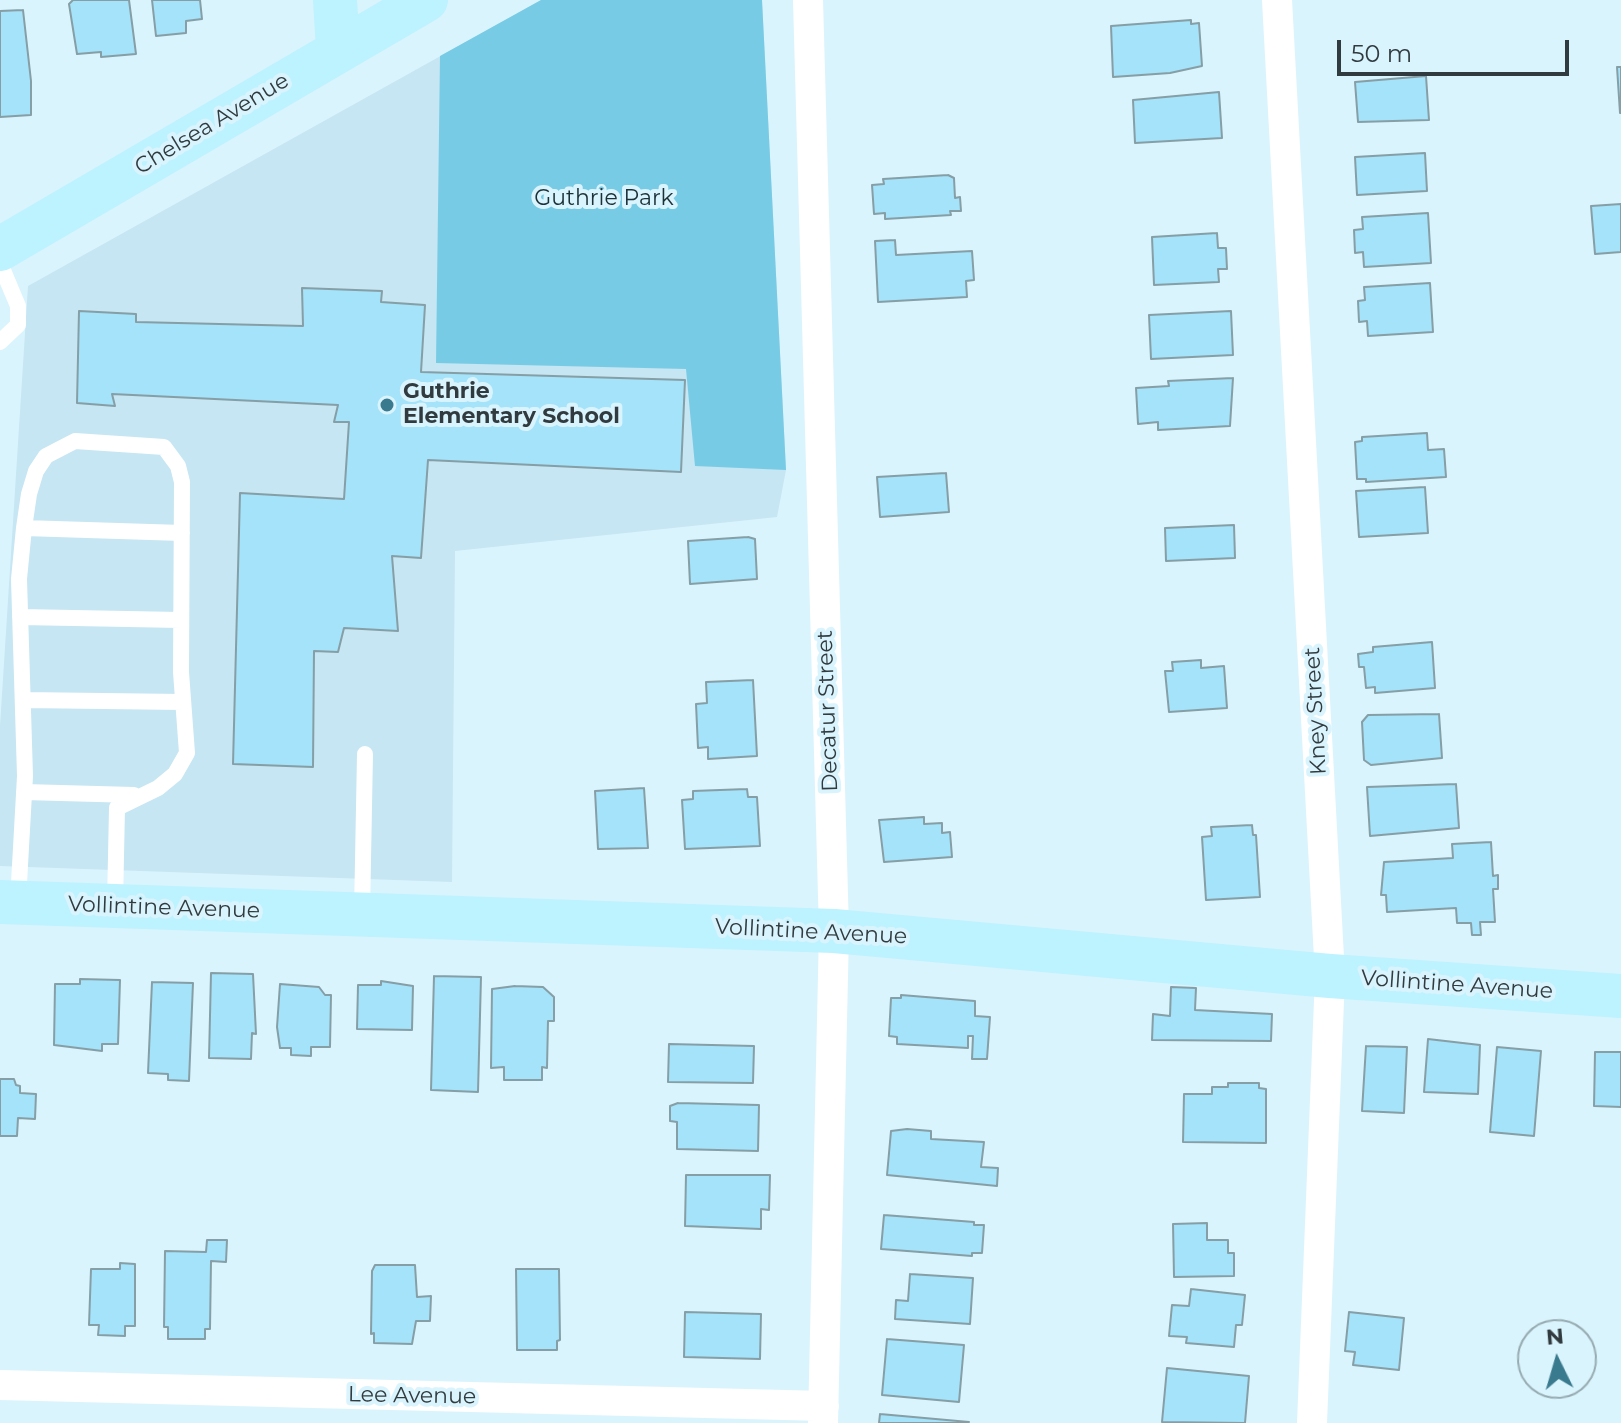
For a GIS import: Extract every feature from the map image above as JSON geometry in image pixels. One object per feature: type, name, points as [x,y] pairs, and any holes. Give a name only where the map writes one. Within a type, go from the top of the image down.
[{"type":"street","points":[[335,0],[338,49]]},
{"type":"street","name":"Chelsea Avenue","points":[[0,249],[426,0]]},
{"type":"street","name":"Decatur Street","points":[[808,0],[834,931],[823,1415]]},
{"type":"street","name":"Kney Street","points":[[1277,0],[1330,976],[1312,1423]]},
{"type":"street","name":"Vollintine Avenue","points":[[9,902],[834,931],[1330,976],[1621,996]]},
{"type":"street","name":"Lee Avenue","points":[[0,1385],[823,1415]]},
{"type":"lane","points":[[0,263],[18,306],[18,325],[0,342]]},
{"type":"lane","points":[[9,902],[24,792],[19,579],[24,528],[36,471],[46,456],[75,441],[164,447],[178,466],[182,482],[181,620],[187,753],[183,763],[158,788],[117,808],[115,906]]},
{"type":"lane","points":[[24,528],[182,533]]},
{"type":"lane","points":[[20,617],[181,620]]},
{"type":"lane","points":[[23,700],[183,702]]},
{"type":"lane","points":[[362,914],[365,754]]},
{"type":"lane","points":[[24,792],[139,795]]},
{"type":"shaded area","points":[[541,0],[762,0],[786,470],[777,517],[455,551],[452,882],[0,866],[0,726],[28,286]]},
{"type":"green space","name":"Guthrie Park","points":[[541,0],[762,0],[786,470],[695,466],[686,369],[436,363],[440,56]]},
{"type":"building","points":[[73,0],[129,0],[136,54],[101,57],[101,52],[77,54],[69,4]]},
{"type":"building","points":[[152,0],[200,0],[202,19],[186,21],[186,33],[156,36]]},
{"type":"building","points":[[23,10],[31,81],[31,115],[0,117],[0,11]]},
{"type":"building","points":[[1191,20],[1191,24],[1199,23],[1202,66],[1170,73],[1113,77],[1111,26]]},
{"type":"building","points":[[1617,67],[1621,67],[1621,113],[1620,113]]},
{"type":"building","points":[[1426,76],[1429,120],[1358,122],[1355,82]]},
{"type":"building","points":[[1219,92],[1222,138],[1135,143],[1133,100]]},
{"type":"building","points":[[1425,153],[1427,191],[1357,195],[1355,157]]},
{"type":"building","points":[[948,175],[954,178],[955,198],[960,197],[961,211],[950,211],[951,215],[885,219],[885,213],[874,214],[872,185],[884,184],[883,179]]},
{"type":"building","points":[[1621,204],[1621,252],[1595,254],[1591,206]]},
{"type":"building","points":[[1428,213],[1431,263],[1364,267],[1363,252],[1355,253],[1354,230],[1363,229],[1362,217]]},
{"type":"building","points":[[1217,233],[1218,248],[1226,248],[1227,269],[1218,269],[1219,282],[1154,285],[1152,237]]},
{"type":"building","points":[[895,240],[896,255],[972,251],[974,280],[966,281],[967,297],[878,302],[875,241]]},
{"type":"building","points":[[1430,283],[1433,332],[1368,336],[1367,321],[1359,322],[1358,301],[1365,300],[1364,287]]},
{"type":"building","name":"Guthrie Elementary School","points":[[302,288],[382,291],[381,302],[425,305],[421,372],[685,380],[681,472],[428,460],[421,558],[392,556],[398,631],[344,628],[338,652],[314,651],[313,767],[233,764],[240,493],[344,499],[349,422],[334,422],[338,405],[112,394],[115,406],[77,403],[79,311],[136,314],[136,322],[303,326]]},
{"type":"building","points":[[1231,311],[1233,355],[1151,359],[1149,315]]},
{"type":"building","points":[[1233,378],[1230,426],[1158,430],[1158,422],[1138,424],[1136,388],[1169,386],[1168,381]]},
{"type":"building","points":[[1427,433],[1428,450],[1444,449],[1446,477],[1366,482],[1366,479],[1357,479],[1355,442],[1362,441],[1362,437]]},
{"type":"building","points":[[946,473],[949,512],[880,517],[877,477]]},
{"type":"building","points":[[1425,487],[1428,533],[1359,537],[1356,491]]},
{"type":"building","points":[[1234,525],[1235,558],[1166,561],[1165,528]]},
{"type":"building","points":[[755,539],[757,579],[690,584],[688,541]]},
{"type":"building","points":[[1432,642],[1435,688],[1375,693],[1375,687],[1366,688],[1364,667],[1359,667],[1358,654],[1373,652],[1373,647]]},
{"type":"building","points":[[1201,660],[1201,668],[1224,666],[1227,708],[1169,712],[1165,671],[1173,671],[1172,662]]},
{"type":"building","points":[[753,680],[757,756],[708,759],[708,747],[698,748],[696,704],[707,703],[706,682]]},
{"type":"building","points":[[1439,714],[1442,758],[1371,765],[1364,760],[1362,722],[1368,715]]},
{"type":"building","points":[[1456,784],[1459,828],[1370,836],[1367,787]]},
{"type":"building","points":[[644,788],[648,848],[598,849],[595,791]]},
{"type":"building","points":[[747,789],[748,797],[757,797],[760,846],[685,849],[682,800],[693,799],[693,791]]},
{"type":"building","points":[[924,817],[924,824],[942,823],[942,833],[950,832],[952,857],[884,862],[879,820]]},
{"type":"building","points":[[1252,825],[1253,835],[1256,835],[1260,897],[1206,900],[1202,837],[1212,836],[1211,827]]},
{"type":"building","points":[[1491,842],[1493,876],[1498,875],[1498,889],[1493,889],[1495,922],[1480,922],[1481,935],[1472,935],[1471,923],[1457,923],[1456,908],[1387,912],[1386,895],[1381,895],[1384,862],[1453,858],[1452,844]]},
{"type":"building","points":[[211,973],[253,974],[256,1034],[252,1033],[251,1059],[209,1058]]},
{"type":"building","points":[[434,976],[481,977],[478,1092],[431,1090]]},
{"type":"building","points":[[80,979],[120,980],[118,1044],[102,1044],[102,1051],[54,1045],[55,984],[80,984]]},
{"type":"building","points":[[381,981],[413,986],[412,1030],[357,1029],[358,985],[381,985]]},
{"type":"building","points":[[152,982],[193,983],[189,1081],[168,1080],[168,1074],[148,1073]]},
{"type":"building","points":[[280,984],[319,987],[325,995],[331,995],[330,1047],[311,1047],[311,1056],[291,1055],[291,1048],[280,1048],[277,1027]]},
{"type":"building","points":[[543,987],[554,997],[554,1021],[548,1021],[547,1068],[542,1067],[542,1080],[504,1080],[504,1067],[491,1068],[492,989]]},
{"type":"building","points":[[1171,987],[1196,988],[1195,1010],[1272,1014],[1271,1041],[1152,1040],[1153,1014],[1170,1016]]},
{"type":"building","points":[[901,995],[975,1001],[975,1016],[990,1017],[987,1059],[972,1059],[973,1036],[968,1036],[968,1048],[897,1044],[897,1037],[889,1036],[891,998],[901,998]]},
{"type":"building","points":[[1428,1039],[1480,1045],[1478,1094],[1424,1092]]},
{"type":"building","points":[[669,1044],[754,1046],[753,1083],[668,1082]]},
{"type":"building","points":[[1366,1046],[1407,1047],[1404,1113],[1362,1111]]},
{"type":"building","points":[[1497,1047],[1541,1051],[1534,1136],[1490,1132]]},
{"type":"building","points":[[1595,1052],[1621,1052],[1621,1107],[1594,1106]]},
{"type":"building","points":[[0,1079],[14,1079],[20,1086],[20,1093],[36,1094],[35,1119],[18,1118],[17,1136],[0,1136]]},
{"type":"building","points":[[1228,1083],[1259,1083],[1259,1088],[1266,1089],[1266,1143],[1183,1142],[1184,1094],[1212,1094],[1212,1087],[1228,1087]]},
{"type":"building","points":[[678,1103],[759,1105],[758,1151],[677,1149],[677,1122],[670,1121],[670,1106]]},
{"type":"building","points":[[891,1131],[931,1131],[931,1139],[984,1142],[981,1167],[998,1168],[997,1186],[887,1175]]},
{"type":"building","points":[[686,1175],[770,1175],[769,1210],[761,1209],[761,1229],[685,1226]]},
{"type":"building","points":[[884,1215],[984,1225],[982,1253],[972,1253],[972,1256],[881,1249]]},
{"type":"building","points":[[1207,1223],[1207,1240],[1228,1240],[1228,1253],[1234,1253],[1234,1276],[1174,1277],[1173,1224]]},
{"type":"building","points":[[207,1240],[227,1240],[226,1262],[211,1261],[210,1329],[205,1329],[205,1339],[168,1339],[168,1327],[164,1327],[165,1251],[206,1252]]},
{"type":"building","points":[[120,1263],[135,1264],[135,1326],[125,1326],[125,1336],[98,1335],[99,1325],[89,1325],[91,1269],[120,1269]]},
{"type":"building","points":[[375,1265],[415,1265],[417,1297],[431,1296],[430,1321],[416,1321],[412,1344],[374,1343],[374,1333],[371,1334],[372,1271]]},
{"type":"building","points":[[516,1269],[559,1269],[560,1340],[557,1341],[557,1350],[517,1350]]},
{"type":"building","points":[[910,1274],[973,1278],[970,1324],[895,1319],[896,1300],[908,1301]]},
{"type":"building","points":[[1191,1289],[1245,1295],[1242,1325],[1236,1325],[1234,1347],[1186,1343],[1187,1337],[1169,1336],[1172,1305],[1189,1306]]},
{"type":"building","points":[[685,1312],[761,1314],[760,1359],[684,1357]]},
{"type":"building","points":[[1349,1312],[1404,1318],[1399,1370],[1353,1365],[1355,1352],[1345,1351]]},
{"type":"building","points":[[887,1339],[964,1345],[959,1402],[882,1395]]},
{"type":"building","points":[[1167,1368],[1249,1376],[1245,1423],[1162,1422]]},
{"type":"building","points":[[880,1414],[969,1422],[879,1423]]},
{"type":"place","name":"Guthrie Elementary School","points":[[387,405]]}]
